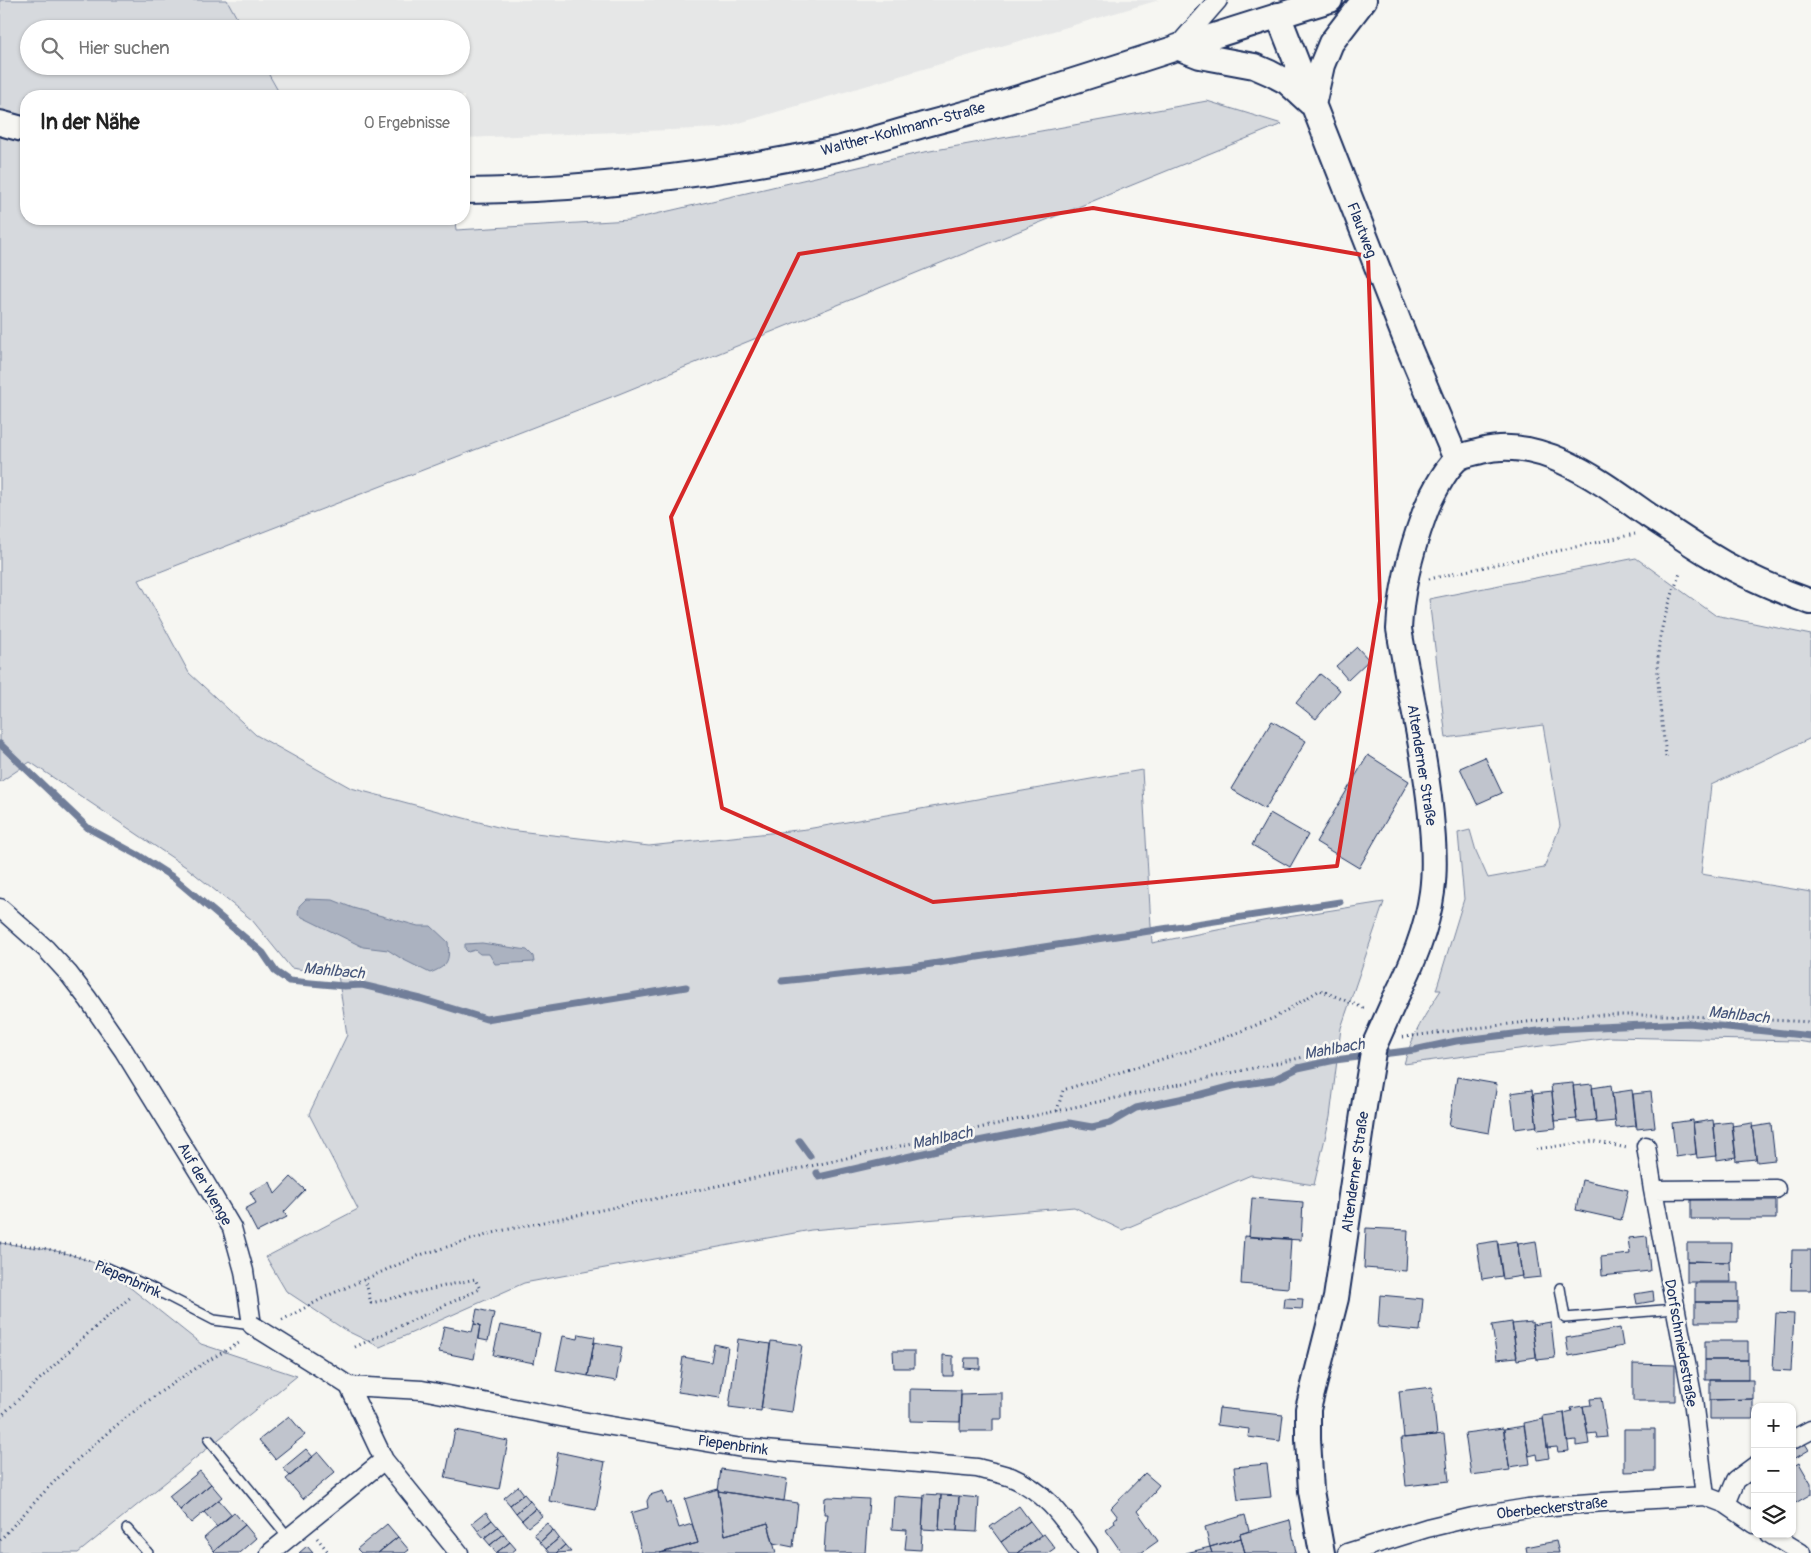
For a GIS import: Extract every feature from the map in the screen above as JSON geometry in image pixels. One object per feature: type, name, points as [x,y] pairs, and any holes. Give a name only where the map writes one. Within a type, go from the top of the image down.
[{"type":"main road","name":"Walther-Kohlmann-Straße","points":[[470,191],[546,189],[630,183],[732,169],[839,148],[973,112],[1177,47],[1275,8],[1330,0]]},
{"type":"main road","points":[[1177,47],[1200,56],[1254,66],[1270,72],[1286,82],[1313,105],[1322,65],[1331,43],[1341,27],[1364,0]]},
{"type":"main road","name":"Flautweg","points":[[1275,8],[1409,348],[1456,459]]},
{"type":"main road","points":[[0,123],[20,128]]},
{"type":"main road","points":[[1456,459],[1496,447],[1519,449],[1556,458],[1604,484],[1668,529],[1725,564],[1754,580],[1811,602]]},
{"type":"main road","name":"Altenderner Straße","points":[[1322,1553],[1312,1491],[1308,1409],[1336,1298],[1374,1046],[1417,950],[1431,899],[1434,869],[1434,845],[1428,784],[1400,629],[1400,606],[1411,549],[1428,503],[1456,459]]},
{"type":"street","points":[[1177,47],[1218,0]]},
{"type":"street","name":"Auf der Wenge","points":[[0,908],[46,949],[68,973],[124,1051],[232,1228],[244,1271],[252,1325]]},
{"type":"street","name":"Dorfschmiedestraße","points":[[1646,1149],[1693,1400],[1705,1496]]},
{"type":"street","points":[[1653,1190],[1776,1188]]},
{"type":"street","points":[[252,1325],[349,1386],[384,1460],[459,1553]]},
{"type":"street","name":"Piepenbrink","points":[[349,1386],[422,1390],[576,1420],[742,1448],[977,1468],[1010,1477],[1035,1491],[1056,1508],[1088,1553]]},
{"type":"street","points":[[1796,1438],[1811,1430]]},
{"type":"street","points":[[270,1553],[384,1460]]},
{"type":"street","points":[[1726,1504],[1736,1480],[1751,1469]]},
{"type":"street","name":"Oberbeckerstraße","points":[[1347,1553],[1428,1528],[1473,1517],[1528,1508],[1705,1496],[1726,1504],[1751,1521]]},
{"type":"street","points":[[1777,1538],[1801,1553]]},
{"type":"lane","name":"Piepenbrink","points":[[103,1266],[214,1320],[252,1325]]},
{"type":"lane","points":[[1560,1288],[1565,1318],[1675,1309]]},
{"type":"lane","points":[[209,1440],[289,1538]]},
{"type":"lane","points":[[127,1529],[148,1553]]},
{"type":"path","points":[[1404,584],[1636,534]]},
{"type":"path","points":[[1666,756],[1659,696],[1659,644],[1667,608],[1680,573]]},
{"type":"path","points":[[1056,1112],[1063,1090],[1200,1048],[1274,1018],[1320,990],[1359,1006]]},
{"type":"path","points":[[1396,1039],[1414,1035],[1584,1015],[1665,1015],[1811,1022]]},
{"type":"path","points":[[277,1322],[329,1294],[420,1255],[500,1231],[789,1171],[1358,1046]]},
{"type":"path","points":[[1536,1149],[1594,1141],[1646,1149]]},
{"type":"path","name":"Piepenbrink","points":[[0,1243],[47,1249],[72,1255],[103,1266]]},
{"type":"path","points":[[355,1347],[480,1289],[475,1279],[371,1303],[365,1279]]},
{"type":"path","points":[[0,1417],[85,1336],[144,1285]]},
{"type":"path","points":[[0,1540],[75,1461],[119,1422],[208,1360],[243,1341]]},
{"type":"highlighted area","points":[[1093,208],[1368,256],[1380,601],[1337,866],[933,902],[722,808],[671,517],[799,254]]},
{"type":"shaded area","points":[[0,0],[227,0],[238,20],[20,20],[20,75],[269,75],[278,90],[20,90],[20,225],[456,225],[456,230],[630,220],[919,153],[1207,101],[1282,124],[619,394],[139,580],[189,673],[256,735],[351,788],[509,830],[649,846],[807,829],[1142,770],[1152,943],[1268,920],[1384,902],[1341,1028],[1330,1117],[1314,1185],[1251,1175],[1122,1230],[1074,1207],[811,1230],[524,1283],[380,1347],[345,1330],[286,1291],[266,1257],[358,1209],[309,1114],[347,1035],[338,975],[291,968],[252,920],[186,867],[30,762],[0,782]]},
{"type":"shaded area","points":[[227,0],[1159,0],[722,128],[470,138],[470,90],[278,90],[269,75],[470,75],[470,20],[238,20]]},
{"type":"shaded area","points":[[1636,558],[1715,615],[1811,635],[1811,738],[1711,785],[1701,874],[1811,892],[1811,1043],[1796,1041],[1610,1037],[1404,1064],[1415,1035],[1441,990],[1436,990],[1464,899],[1458,833],[1470,830],[1476,851],[1488,878],[1544,868],[1560,826],[1543,725],[1446,738],[1429,599]]},
{"type":"shaded area","points":[[306,899],[333,900],[353,908],[418,926],[431,926],[448,942],[448,958],[441,968],[430,973],[388,950],[363,947],[298,915],[299,906]]},
{"type":"shaded area","points":[[482,943],[527,950],[533,956],[534,962],[495,964],[489,954],[480,954],[475,950],[468,952],[465,949],[465,944]]},
{"type":"shaded area","points":[[0,1243],[48,1249],[103,1266],[201,1344],[297,1376],[78,1553],[0,1553]]},
{"type":"building","points":[[1357,647],[1369,660],[1348,680],[1336,666]]},
{"type":"building","points":[[1320,674],[1340,690],[1316,719],[1296,703]]},
{"type":"building","points":[[1272,721],[1306,741],[1265,809],[1231,789]]},
{"type":"building","points":[[1368,755],[1409,781],[1359,868],[1316,842]]},
{"type":"building","points":[[1485,757],[1502,793],[1477,804],[1460,768]]},
{"type":"building","points":[[1270,813],[1308,835],[1290,867],[1252,845]]},
{"type":"building","points":[[1457,1077],[1497,1084],[1489,1133],[1449,1126]]},
{"type":"building","points":[[1573,1083],[1577,1119],[1555,1121],[1551,1085]]},
{"type":"building","points":[[1592,1084],[1596,1120],[1577,1122],[1573,1086]]},
{"type":"building","points":[[1611,1085],[1615,1121],[1596,1123],[1592,1088]]},
{"type":"building","points":[[1532,1090],[1537,1126],[1515,1129],[1511,1093]]},
{"type":"building","points":[[1632,1090],[1636,1126],[1616,1128],[1612,1093]]},
{"type":"building","points":[[1552,1092],[1556,1128],[1537,1130],[1533,1094]]},
{"type":"building","points":[[1651,1092],[1655,1127],[1637,1129],[1633,1094]]},
{"type":"building","points":[[1693,1120],[1696,1154],[1676,1157],[1672,1123]]},
{"type":"building","points":[[1713,1120],[1717,1156],[1697,1158],[1693,1123]]},
{"type":"building","points":[[1732,1122],[1736,1157],[1717,1160],[1714,1124]]},
{"type":"building","points":[[1752,1123],[1756,1159],[1736,1161],[1732,1126]]},
{"type":"building","points":[[1771,1124],[1775,1160],[1757,1162],[1752,1127]]},
{"type":"building","points":[[291,1177],[305,1190],[284,1212],[287,1217],[257,1232],[245,1209],[256,1203],[250,1192],[270,1182],[275,1194]]},
{"type":"building","points":[[1582,1180],[1628,1190],[1621,1220],[1576,1210]]},
{"type":"building","points":[[1252,1198],[1303,1202],[1301,1240],[1249,1237]]},
{"type":"building","points":[[1691,1200],[1776,1200],[1776,1219],[1691,1219]]},
{"type":"building","points":[[1366,1228],[1408,1230],[1406,1271],[1364,1268]]},
{"type":"building","points":[[1244,1236],[1291,1239],[1288,1288],[1241,1284]]},
{"type":"building","points":[[1647,1236],[1650,1271],[1602,1276],[1601,1257],[1630,1254],[1628,1238]]},
{"type":"building","points":[[1497,1241],[1502,1276],[1482,1279],[1477,1244]]},
{"type":"building","points":[[1517,1241],[1522,1276],[1503,1279],[1498,1244]]},
{"type":"building","points":[[1536,1241],[1541,1277],[1522,1279],[1518,1244]]},
{"type":"building","points":[[1687,1243],[1731,1243],[1730,1262],[1687,1261]]},
{"type":"building","points":[[1792,1250],[1811,1250],[1811,1290],[1791,1290]]},
{"type":"building","points":[[1687,1261],[1730,1262],[1731,1282],[1687,1282]]},
{"type":"building","points":[[1695,1283],[1738,1283],[1738,1302],[1695,1302]]},
{"type":"building","points":[[1653,1291],[1654,1301],[1637,1304],[1635,1294]]},
{"type":"building","points":[[1380,1295],[1423,1299],[1420,1331],[1378,1327]]},
{"type":"building","points":[[1285,1298],[1303,1299],[1302,1309],[1284,1308]]},
{"type":"building","points":[[1695,1302],[1738,1302],[1738,1322],[1695,1322]]},
{"type":"building","points":[[477,1309],[494,1313],[488,1341],[478,1339],[480,1325],[474,1324]]},
{"type":"building","points":[[1776,1313],[1794,1314],[1791,1371],[1773,1370]]},
{"type":"building","points":[[1512,1322],[1517,1357],[1497,1359],[1492,1325]]},
{"type":"building","points":[[1532,1322],[1536,1357],[1517,1360],[1512,1324]]},
{"type":"building","points":[[1551,1322],[1555,1358],[1537,1360],[1532,1325]]},
{"type":"building","points":[[474,1324],[480,1325],[474,1359],[439,1352],[444,1326],[472,1332]]},
{"type":"building","points":[[500,1325],[540,1333],[534,1363],[493,1355]]},
{"type":"building","points":[[1620,1328],[1623,1346],[1569,1356],[1566,1338]]},
{"type":"building","points":[[579,1334],[595,1337],[588,1376],[556,1370],[563,1336],[578,1339]]},
{"type":"building","points":[[738,1339],[770,1344],[761,1411],[729,1407]]},
{"type":"building","points":[[771,1341],[802,1345],[792,1412],[761,1408]]},
{"type":"building","points":[[1705,1341],[1748,1341],[1748,1360],[1705,1360]]},
{"type":"building","points":[[594,1342],[622,1347],[616,1381],[588,1376]]},
{"type":"building","points":[[714,1344],[728,1347],[720,1398],[678,1392],[683,1357],[711,1362]]},
{"type":"building","points":[[893,1351],[914,1351],[914,1368],[894,1368]]},
{"type":"building","points":[[943,1355],[953,1356],[953,1376],[943,1376]]},
{"type":"building","points":[[965,1358],[980,1358],[980,1369],[964,1368]]},
{"type":"building","points":[[1705,1360],[1748,1360],[1748,1380],[1705,1380]]},
{"type":"building","points":[[1633,1364],[1675,1365],[1675,1401],[1633,1401]]},
{"type":"building","points":[[1710,1380],[1753,1380],[1753,1399],[1710,1400]]},
{"type":"building","points":[[1432,1387],[1437,1435],[1404,1438],[1399,1391]]},
{"type":"building","points":[[910,1389],[961,1390],[960,1422],[910,1421]]},
{"type":"building","points":[[1002,1393],[1002,1419],[993,1419],[993,1431],[960,1431],[961,1394]]},
{"type":"building","points":[[1601,1398],[1607,1437],[1597,1438],[1596,1433],[1588,1434],[1583,1406],[1591,1405],[1590,1399]]},
{"type":"building","points":[[1753,1399],[1753,1403],[1751,1403],[1751,1419],[1710,1419],[1710,1400]]},
{"type":"building","points":[[1583,1406],[1589,1444],[1576,1446],[1576,1440],[1567,1441],[1564,1413],[1572,1411],[1571,1408]]},
{"type":"building","points":[[1219,1408],[1283,1415],[1280,1441],[1248,1437],[1249,1429],[1217,1425]]},
{"type":"building","points":[[1564,1413],[1569,1451],[1558,1452],[1557,1447],[1547,1448],[1543,1416]]},
{"type":"building","points":[[289,1416],[305,1435],[275,1459],[259,1440]]},
{"type":"building","points":[[1543,1419],[1549,1458],[1538,1460],[1537,1454],[1529,1456],[1524,1423]]},
{"type":"building","points":[[1524,1426],[1530,1464],[1509,1467],[1504,1429]]},
{"type":"building","points":[[1503,1428],[1510,1470],[1471,1475],[1465,1433]]},
{"type":"building","points":[[1624,1429],[1655,1429],[1655,1471],[1624,1472]]},
{"type":"building","points":[[455,1430],[508,1441],[499,1489],[445,1478]]},
{"type":"building","points":[[1444,1434],[1449,1481],[1406,1486],[1401,1438]]},
{"type":"building","points":[[1804,1442],[1809,1450],[1796,1458],[1796,1447]]},
{"type":"building","points":[[306,1449],[313,1457],[290,1476],[283,1468]]},
{"type":"building","points":[[318,1452],[335,1472],[303,1499],[286,1479]]},
{"type":"building","points":[[558,1452],[605,1462],[596,1510],[549,1501]]},
{"type":"building","points":[[1799,1463],[1811,1484],[1811,1494],[1796,1503],[1796,1493],[1796,1465]]},
{"type":"building","points":[[1267,1464],[1271,1497],[1238,1500],[1234,1467]]},
{"type":"building","points":[[721,1469],[787,1479],[784,1501],[718,1491]]},
{"type":"building","points":[[200,1471],[211,1484],[180,1510],[169,1496]]},
{"type":"building","points":[[1145,1473],[1159,1485],[1137,1511],[1158,1541],[1141,1553],[1122,1553],[1106,1530],[1115,1523],[1114,1519],[1118,1517],[1111,1508]]},
{"type":"building","points":[[211,1484],[222,1497],[191,1523],[180,1510]]},
{"type":"building","points":[[518,1486],[524,1494],[510,1505],[504,1498]]},
{"type":"building","points":[[718,1489],[725,1535],[768,1523],[776,1553],[660,1553],[698,1543],[685,1499]]},
{"type":"building","points":[[663,1491],[667,1504],[671,1502],[679,1528],[692,1524],[698,1543],[660,1553],[642,1553],[631,1513],[648,1508],[647,1501],[650,1495]]},
{"type":"building","points":[[718,1491],[798,1503],[793,1547],[773,1543],[768,1523],[725,1535]]},
{"type":"building","points":[[524,1494],[530,1501],[516,1513],[510,1505]]},
{"type":"building","points":[[924,1494],[941,1495],[939,1530],[922,1529]]},
{"type":"building","points":[[941,1495],[959,1496],[957,1531],[939,1530]]},
{"type":"building","points":[[894,1496],[924,1498],[921,1550],[905,1549],[907,1530],[892,1529]]},
{"type":"building","points":[[959,1496],[979,1498],[977,1532],[957,1531]]},
{"type":"building","points":[[825,1498],[869,1499],[865,1553],[824,1553],[828,1514],[824,1514]]},
{"type":"building","points":[[219,1500],[232,1515],[217,1527],[204,1512]]},
{"type":"building","points":[[530,1501],[536,1508],[522,1520],[516,1513]]},
{"type":"building","points":[[1019,1506],[1030,1521],[1001,1542],[990,1527]]},
{"type":"building","points":[[536,1508],[542,1516],[528,1527],[522,1520]]},
{"type":"building","points":[[234,1512],[245,1525],[214,1551],[204,1538]]},
{"type":"building","points":[[486,1512],[492,1520],[478,1531],[472,1523]]},
{"type":"building","points":[[1245,1515],[1249,1531],[1240,1534],[1241,1538],[1210,1547],[1205,1527]]},
{"type":"building","points":[[492,1520],[498,1527],[484,1538],[478,1531]]},
{"type":"building","points":[[1290,1520],[1296,1553],[1245,1553],[1240,1534]]},
{"type":"building","points":[[1030,1521],[1041,1535],[1017,1553],[1009,1553],[1001,1542]]},
{"type":"building","points":[[547,1523],[553,1530],[540,1542],[534,1534]]},
{"type":"building","points":[[387,1524],[398,1537],[378,1553],[361,1553],[357,1549]]},
{"type":"building","points":[[245,1525],[256,1538],[239,1553],[216,1553],[214,1551]]},
{"type":"building","points":[[498,1527],[504,1534],[490,1545],[484,1538]]},
{"type":"building","points":[[553,1530],[559,1538],[546,1549],[540,1542]]},
{"type":"building","points":[[504,1534],[510,1542],[496,1553],[490,1545]]},
{"type":"building","points":[[1044,1534],[1055,1548],[1048,1553],[1017,1553]]},
{"type":"building","points":[[398,1537],[409,1550],[405,1553],[378,1553]]},
{"type":"building","points":[[559,1538],[565,1545],[556,1553],[549,1553],[546,1549]]},
{"type":"building","points":[[1241,1538],[1245,1553],[1212,1553],[1210,1547]]},
{"type":"building","points":[[1556,1541],[1559,1553],[1527,1553],[1526,1547]]},
{"type":"building","points":[[510,1542],[516,1549],[511,1553],[496,1553]]},
{"type":"building","points":[[565,1545],[571,1552],[556,1553]]},
{"type":"building","points":[[307,1546],[313,1553],[299,1553]]},
{"type":"building","points":[[1210,1547],[1212,1553],[1186,1553]]},
{"type":"waterway","name":"Mahlbach","points":[[0,744],[88,828],[138,855],[174,878],[263,953],[276,972],[289,981],[344,986],[362,985],[421,999],[486,1019],[686,987]]},
{"type":"waterway","points":[[782,981],[912,967],[1340,902]]},
{"type":"waterway","name":"Mahlbach","points":[[817,1173],[819,1177],[963,1144],[1069,1123],[1092,1127],[1110,1123],[1136,1108],[1233,1086],[1273,1080],[1298,1068],[1335,1060],[1414,1050],[1456,1041],[1554,1029],[1689,1023],[1811,1036]]},
{"type":"waterway","name":"Mahlbach","points":[[799,1141],[810,1156]]}]
